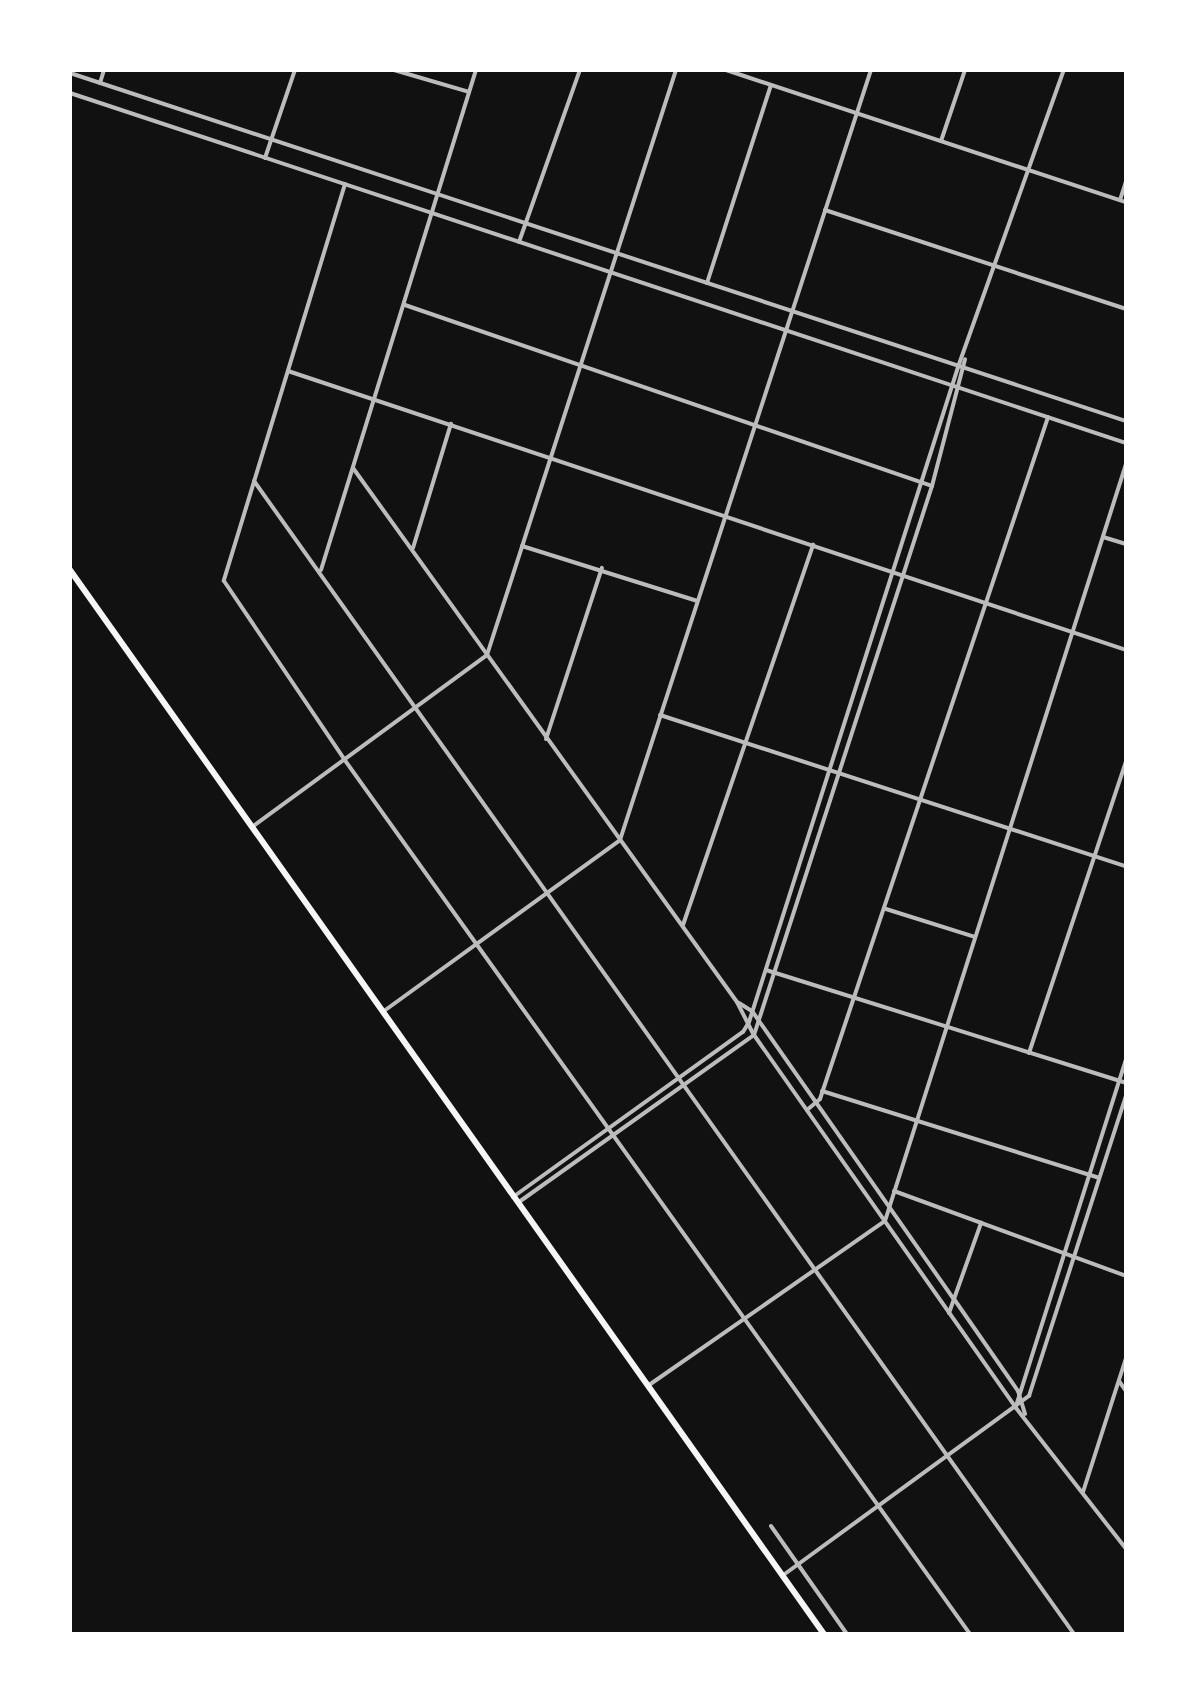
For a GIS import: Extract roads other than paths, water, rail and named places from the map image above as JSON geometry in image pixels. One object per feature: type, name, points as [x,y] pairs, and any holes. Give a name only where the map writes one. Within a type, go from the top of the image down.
[{"type":"highway","points":[[70,570],[824,1634]]},
{"type":"street","points":[[100,83],[104,70]]},
{"type":"street","points":[[265,158],[295,70]]},
{"type":"street","points":[[394,70],[469,92]]},
{"type":"street","points":[[321,570],[441,195],[476,70]]},
{"type":"street","points":[[519,242],[580,70]]},
{"type":"street","points":[[251,828],[487,655],[676,70]]},
{"type":"street","points":[[726,70],[1123,201],[1126,182]]},
{"type":"street","points":[[383,1012],[620,840],[871,70]]},
{"type":"street","points":[[941,141],[965,70]]},
{"type":"street","points":[[516,1200],[743,1032],[749,1022],[958,367],[965,359],[1064,70]]},
{"type":"street","points":[[70,73],[1126,421]]},
{"type":"street","points":[[707,283],[771,85]]},
{"type":"street","points":[[70,93],[1126,443]]},
{"type":"street","points":[[345,184],[224,581],[344,759],[970,1634]]},
{"type":"street","points":[[825,210],[1126,309]]},
{"type":"street","points":[[405,305],[932,486]]},
{"type":"street","points":[[516,1200],[615,1135],[754,1035],[932,486],[966,370],[965,359]]},
{"type":"street","points":[[288,371],[726,513],[1126,650]]},
{"type":"street","points":[[807,1110],[822,1091],[924,800],[1048,417]]},
{"type":"street","points":[[413,549],[451,424]]},
{"type":"street","points":[[648,1387],[885,1221],[1126,464]]},
{"type":"street","points":[[353,468],[737,1002],[754,1035],[1016,1408],[1026,1416],[1126,1549]]},
{"type":"street","points":[[254,481],[321,570],[547,895],[1074,1634]]},
{"type":"street","points":[[1103,537],[1126,544]]},
{"type":"street","points":[[682,926],[813,545]]},
{"type":"street","points":[[522,546],[602,568],[697,601]]},
{"type":"street","points":[[546,739],[602,568]]},
{"type":"street","points":[[660,715],[1126,866]]},
{"type":"street","points":[[1029,1053],[1126,761]]},
{"type":"street","points":[[886,909],[976,938]]},
{"type":"street","points":[[765,969],[946,1029],[1126,1083]]},
{"type":"street","points":[[737,1002],[752,1011],[954,1299],[1018,1391],[1026,1416]]},
{"type":"street","points":[[1016,1408],[1018,1391],[1126,1060]]},
{"type":"street","points":[[822,1091],[1099,1178]]},
{"type":"street","points":[[782,1576],[1022,1404],[1126,1096]]},
{"type":"street","points":[[894,1191],[1126,1276]]},
{"type":"street","points":[[949,1313],[981,1223]]},
{"type":"street","points":[[1083,1492],[1126,1358]]},
{"type":"street","points":[[1119,1381],[1126,1391]]},
{"type":"street","points":[[771,1526],[847,1634]]}]
